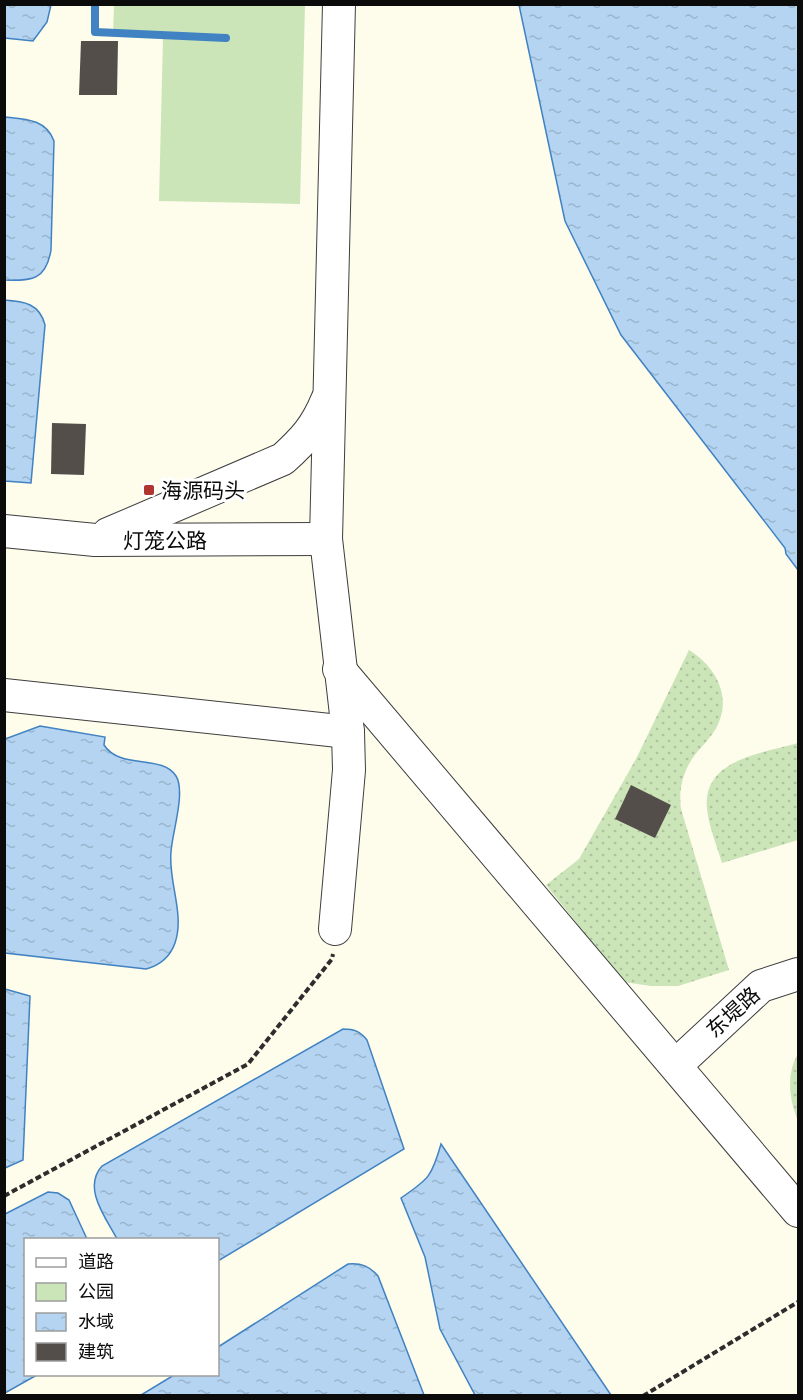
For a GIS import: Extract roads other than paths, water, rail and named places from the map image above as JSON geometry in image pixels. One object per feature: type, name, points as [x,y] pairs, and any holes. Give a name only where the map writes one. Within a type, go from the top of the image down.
[{"type":"street","points":[[335,929],[350,770],[348,732],[339,669],[326,539],[339,4]]},
{"type":"street","points":[[95,540],[283,459],[303,441],[318,421],[330,394]]},
{"type":"street","name":"灯笼公路","points":[[4,531],[95,540],[326,539]]},
{"type":"street","points":[[339,669],[798,1211]]},
{"type":"street","points":[[4,695],[348,732]]},
{"type":"street","name":"东堤路","points":[[675,1065],[761,986],[798,974]]},
{"type":"water","points":[[5,4],[51,5],[47,22],[33,41],[5,38]]},
{"type":"water","points":[[519,5],[798,5],[798,570],[786,554],[785,548],[621,335],[565,221]]},
{"type":"water","points":[[5,117],[40,124],[46,128],[54,141],[49,260],[46,267],[36,277],[23,280],[5,280]]},
{"type":"water","points":[[4,300],[18,301],[35,308],[43,318],[45,325],[31,483],[5,481]]},
{"type":"water","points":[[40,726],[105,737],[104,745],[111,753],[130,760],[161,765],[170,769],[176,776],[180,792],[171,863],[178,932],[170,952],[156,965],[146,969],[5,953],[5,739]]},
{"type":"water","points":[[5,989],[30,996],[23,1160],[5,1168]]},
{"type":"water","points":[[343,1029],[356,1031],[367,1040],[404,1149],[219,1260],[219,1238],[116,1238],[102,1212],[95,1193],[96,1175],[102,1166]]},
{"type":"water","points":[[441,1144],[611,1395],[475,1395],[440,1329],[425,1257],[401,1198],[428,1176]]},
{"type":"water","points":[[48,1192],[58,1193],[69,1200],[87,1238],[24,1238],[24,1376],[35,1376],[5,1393],[5,1214]]},
{"type":"water","points":[[348,1264],[357,1264],[365,1266],[378,1276],[424,1395],[141,1395],[172,1376],[219,1376],[219,1346]]},
{"type":"waterway","points":[[95,4],[95,32],[226,38]]},
{"type":"place","name":"海源码头","points":[[149,490]]}]
